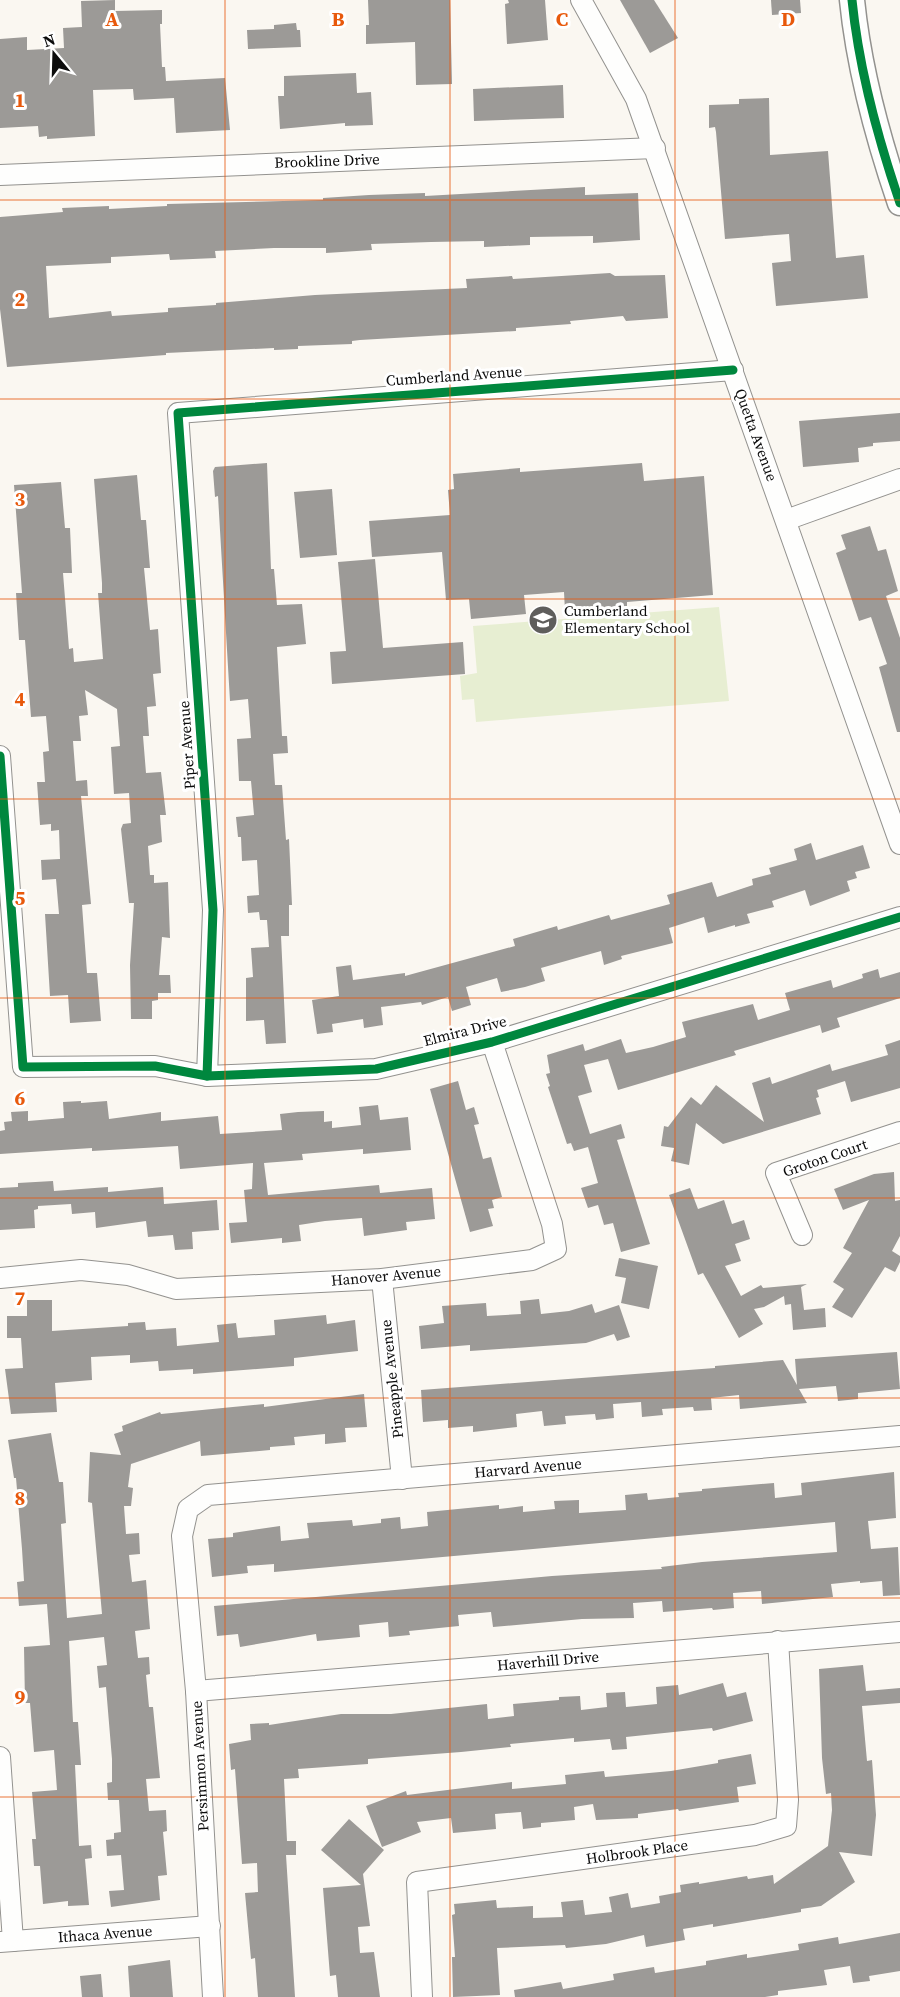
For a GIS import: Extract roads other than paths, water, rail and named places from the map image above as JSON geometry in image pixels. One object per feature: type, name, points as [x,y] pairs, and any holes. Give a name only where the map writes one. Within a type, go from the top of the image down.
[{"type":"street","name":"Quetta Avenue","points":[[581,0],[626,75],[655,148],[900,844]]},
{"type":"street","points":[[852,0],[856,46],[866,93],[900,203]]},
{"type":"street","name":"Brookline Drive","points":[[0,175],[655,148]]},
{"type":"street","name":"Cumberland Avenue","points":[[178,412],[733,370]]},
{"type":"street","name":"Piper Avenue","points":[[178,412],[213,910],[207,1076]]},
{"type":"street","points":[[786,520],[900,479]]},
{"type":"street","name":"Elmira Drive","points":[[0,756],[23,1067],[155,1066],[207,1076],[376,1068],[492,1041],[900,916]]},
{"type":"street","name":"Hanover Avenue","points":[[0,1278],[81,1270],[128,1275],[176,1289],[382,1279],[532,1260],[556,1249],[552,1224],[492,1041]]},
{"type":"street","name":"Groton Court","points":[[802,1235],[777,1173],[900,1132]]},
{"type":"street","name":"Pineapple Avenue","points":[[382,1279],[402,1479]]},
{"type":"street","name":"Harvard Avenue","points":[[182,1536],[188,1509],[208,1495],[900,1436]]},
{"type":"street","name":"Persimmon Avenue","points":[[182,1536],[196,1691],[213,1997]]},
{"type":"street","name":"Haverhill Drive","points":[[196,1691],[900,1632]]},
{"type":"street","name":"Holbrook Place","points":[[422,1997],[417,1882],[754,1835],[786,1826],[788,1800],[778,1641]]},
{"type":"street","points":[[0,1757],[6,1941]]},
{"type":"street","name":"Ithaca Avenue","points":[[6,1941],[210,1926]]},
{"type":"place","name":"Cumberland Elementary School","points":[[543,620]]}]
